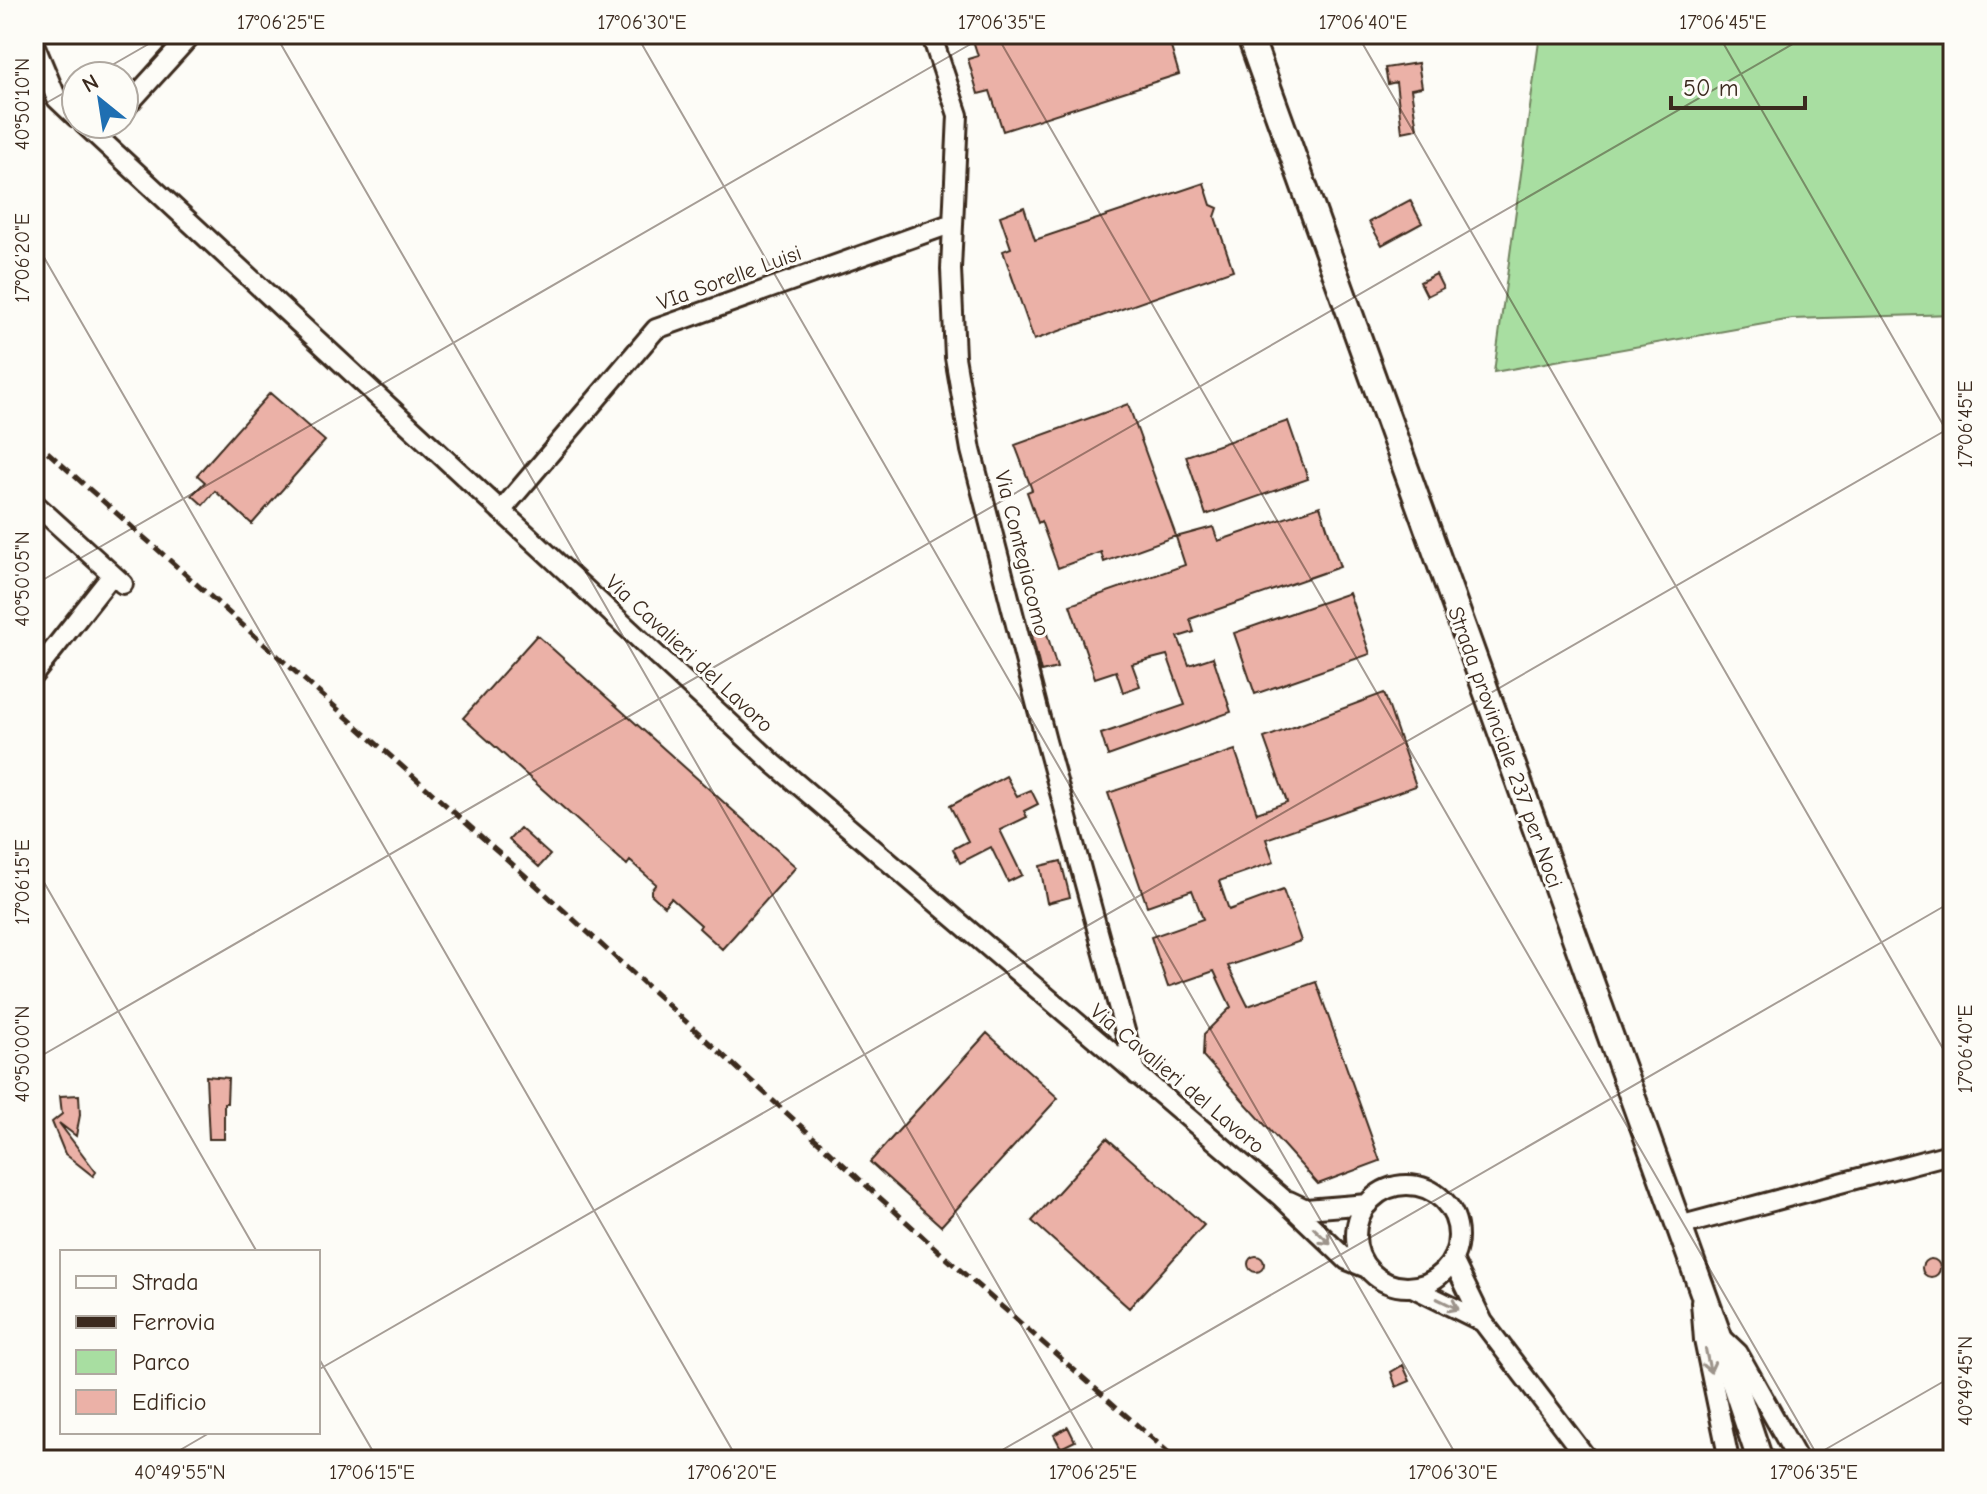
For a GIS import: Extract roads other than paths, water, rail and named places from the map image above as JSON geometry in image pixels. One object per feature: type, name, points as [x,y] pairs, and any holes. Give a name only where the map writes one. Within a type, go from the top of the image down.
[{"type":"main road","name":"Strada provinciale 237 per Noci","points":[[1249,34],[1718,1334],[1760,1460]]},
{"type":"street","points":[[140,91],[192,34]]},
{"type":"street","name":"Via Contegiacomo","points":[[931,34],[958,115],[951,269],[955,357],[971,450],[1137,1075]]},
{"type":"street","points":[[34,44],[60,102]]},
{"type":"street","name":"Via Cavalieri del Lavoro","points":[[113,140],[501,511],[773,763],[1281,1197],[1347,1260],[1367,1268],[1379,1279],[1395,1286],[1412,1287],[1483,1322]]},
{"type":"street","name":"VIa Sorelle Luisi","points":[[501,511],[656,329],[953,223]]},
{"type":"street","points":[[34,503],[118,580],[34,674]]},
{"type":"street","points":[[1679,1226],[1953,1153]]},
{"type":"street","name":"Via Cavalieri del Lavoro","points":[[1281,1197],[1306,1209],[1368,1204],[1380,1193],[1396,1186],[1412,1185],[1429,1189],[1453,1212],[1458,1228],[1458,1244],[1453,1260]]},
{"type":"street","points":[[1367,1268],[1359,1253],[1356,1236],[1359,1219],[1368,1204]]},
{"type":"street","points":[[1412,1287],[1429,1283],[1442,1274],[1453,1260],[1483,1322],[1588,1460]]},
{"type":"street","points":[[1699,1283],[1704,1340],[1729,1460]]},
{"type":"street","points":[[1718,1334],[1738,1353],[1798,1460]]},
{"type":"railway","points":[[34,440],[528,878],[944,1256],[1177,1460]]}]
